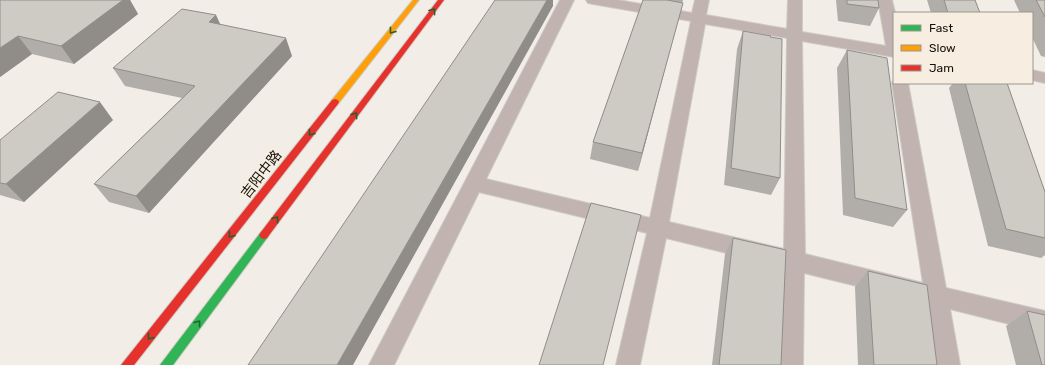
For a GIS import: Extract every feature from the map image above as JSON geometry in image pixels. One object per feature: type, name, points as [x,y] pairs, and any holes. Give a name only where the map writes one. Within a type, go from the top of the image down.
[{"type":"main road","name":"吉阳中路","points":[[127,365],[416,0]]},
{"type":"main road","points":[[166,365],[441,0]]},
{"type":"lane","points":[[381,365],[567,0]]},
{"type":"lane","points":[[593,0],[893,52]]},
{"type":"lane","points":[[628,365],[658,228],[702,0]]},
{"type":"lane","points":[[792,365],[796,35],[795,0]]},
{"type":"lane","points":[[885,0],[893,43]]},
{"type":"lane","points":[[1033,75],[1045,78]]},
{"type":"lane","points":[[900,84],[948,365]]},
{"type":"lane","points":[[473,184],[1045,322]]},
{"type":"building","points":[[0,0],[123,0],[61,46],[18,36],[0,48]]},
{"type":"building","points":[[495,0],[547,0],[337,365],[248,365]]},
{"type":"building","points":[[643,0],[667,0],[683,3],[642,153],[593,142]]},
{"type":"building","points":[[847,0],[878,0],[879,8],[847,4]]},
{"type":"building","points":[[944,0],[975,0],[980,12],[948,12]]},
{"type":"building","points":[[1036,0],[1045,0],[1045,17]]},
{"type":"building","points":[[182,9],[216,15],[209,22],[286,38],[136,196],[94,184],[195,86],[113,68]]},
{"type":"building","points":[[743,31],[782,39],[780,178],[731,168]]},
{"type":"building","points":[[847,50],[887,58],[907,210],[855,198]]},
{"type":"building","points":[[965,84],[1007,84],[1045,192],[1045,238],[1006,229]]},
{"type":"building","points":[[58,92],[100,102],[6,184],[0,183],[0,140]]},
{"type":"building","points":[[591,203],[641,215],[603,365],[539,365]]},
{"type":"building","points":[[733,238],[786,250],[781,365],[719,365]]},
{"type":"building","points":[[868,271],[927,285],[937,365],[874,365]]},
{"type":"building","points":[[1027,311],[1045,315],[1045,365],[1042,365]]},
{"type":"traffic: fast","points":[[166,365],[264,235]]},
{"type":"traffic: slow","points":[[335,102],[416,0]]},
{"type":"traffic: jam","points":[[264,235],[441,0]]},
{"type":"traffic: jam","points":[[127,365],[335,102]]}]
